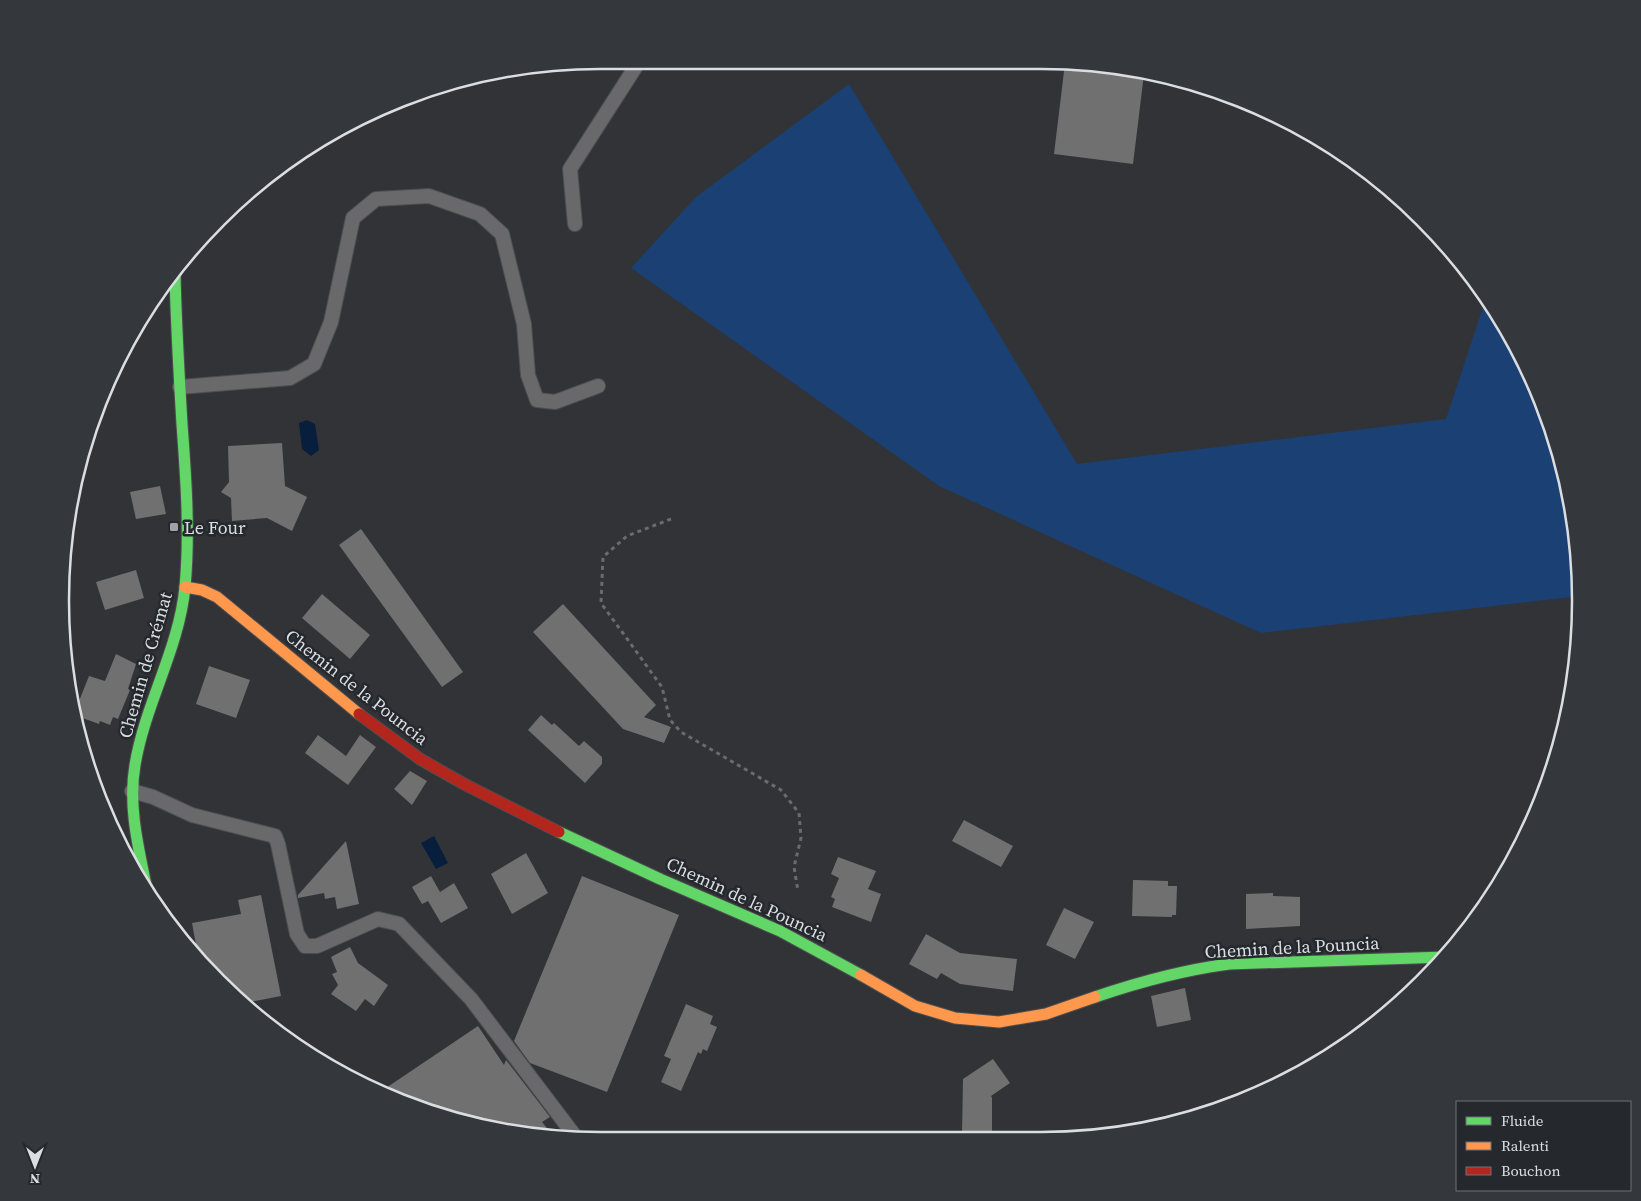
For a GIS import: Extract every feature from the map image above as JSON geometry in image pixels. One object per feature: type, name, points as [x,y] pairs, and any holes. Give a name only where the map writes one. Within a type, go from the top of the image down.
[{"type":"street","name":"Chemin de Crémat","points":[[143,871],[137,842],[132,791],[137,757],[178,628],[185,587],[186,517],[175,282]]},
{"type":"street","name":"Chemin de la Pouncia","points":[[185,587],[202,590],[217,597],[375,727],[420,759],[457,780],[660,879],[780,931],[870,979],[915,1006],[955,1018],[999,1022],[1046,1014],[1108,992],[1206,967],[1229,964],[1434,957]]},
{"type":"lane","points":[[576,224],[570,169],[634,69]]},
{"type":"lane","points":[[180,387],[290,378],[314,364],[331,322],[352,218],[376,199],[429,196],[480,214],[502,234],[524,324],[528,375],[537,400],[555,402],[598,386]]},
{"type":"lane","points":[[132,791],[153,797],[192,814],[275,836],[296,934],[305,946],[317,946],[378,920],[399,924],[471,999],[571,1131]]},
{"type":"path","points":[[671,519],[627,536],[603,558],[601,603],[662,687],[670,720],[681,732],[781,790],[799,813],[802,838],[794,867],[798,891]]},
{"type":"shaded area","points":[[849,84],[1077,464],[1446,419],[1483,306],[1517,365],[1532,397],[1544,430],[1554,463],[1568,531],[1572,597],[1261,633],[939,486],[631,268],[696,197]]},
{"type":"shaded area","points":[[307,420],[315,424],[319,450],[311,456],[302,449],[299,423]]},
{"type":"shaded area","points":[[434,836],[448,863],[436,869],[421,843]]},
{"type":"building","points":[[1064,70],[1110,73],[1143,79],[1133,164],[1054,154]]},
{"type":"building","points":[[282,443],[285,486],[307,497],[292,531],[267,518],[232,521],[231,498],[221,492],[229,482],[228,446]]},
{"type":"building","points":[[160,486],[166,514],[136,519],[130,492]]},
{"type":"building","points":[[361,529],[463,672],[442,687],[339,545]]},
{"type":"building","points":[[136,570],[144,598],[105,610],[96,582]]},
{"type":"building","points":[[322,594],[370,635],[350,659],[302,618]]},
{"type":"building","points":[[563,604],[656,705],[644,717],[671,727],[664,743],[623,729],[533,632]]},
{"type":"building","points":[[116,654],[136,664],[128,689],[130,690],[118,719],[113,717],[110,725],[100,721],[99,724],[82,718],[79,702],[89,676],[105,681]]},
{"type":"building","points":[[209,666],[250,680],[236,718],[196,704]]},
{"type":"building","points":[[541,715],[552,725],[554,723],[579,746],[584,741],[602,757],[602,764],[585,783],[528,730]]},
{"type":"building","points":[[318,735],[346,756],[360,735],[376,747],[348,785],[305,753]]},
{"type":"building","points":[[410,771],[427,781],[412,805],[394,789]]},
{"type":"building","points":[[964,820],[1013,846],[1001,867],[952,841]]},
{"type":"building","points":[[346,841],[359,904],[337,909],[335,897],[325,899],[324,893],[298,898],[298,895]]},
{"type":"building","points":[[526,853],[548,893],[512,914],[491,874]]},
{"type":"building","points":[[838,857],[876,871],[868,889],[881,894],[871,922],[832,907],[835,899],[831,897],[839,878],[831,874]]},
{"type":"building","points":[[431,876],[440,892],[454,883],[468,908],[441,923],[428,901],[422,904],[412,887]]},
{"type":"building","points":[[582,876],[679,915],[607,1092],[530,1063],[514,1041]]},
{"type":"building","points":[[1133,880],[1168,881],[1168,886],[1177,886],[1176,915],[1172,915],[1172,917],[1132,916]]},
{"type":"building","points":[[1273,893],[1273,896],[1300,897],[1300,926],[1246,929],[1246,894]]},
{"type":"building","points":[[261,895],[281,996],[252,1002],[224,977],[196,945],[192,923],[241,914],[238,900]]},
{"type":"building","points":[[1064,908],[1094,922],[1075,959],[1046,945]]},
{"type":"building","points":[[926,934],[960,953],[1017,959],[1013,991],[960,984],[941,973],[937,979],[909,964]]},
{"type":"building","points":[[350,947],[358,963],[388,985],[374,1006],[365,999],[356,1011],[331,994],[338,985],[332,974],[337,972],[331,957]]},
{"type":"building","points":[[1185,988],[1191,1020],[1157,1027],[1151,996]]},
{"type":"building","points":[[686,1004],[713,1016],[710,1024],[717,1027],[707,1051],[703,1049],[701,1054],[698,1052],[681,1091],[661,1082],[671,1059],[664,1056]]},
{"type":"building","points":[[478,1026],[504,1065],[506,1060],[550,1117],[542,1122],[548,1129],[497,1122],[463,1114],[387,1087]]},
{"type":"building","points":[[993,1059],[1010,1083],[991,1096],[992,1132],[962,1132],[963,1079]]},
{"type":"traffic: fast","points":[[143,872],[133,810],[135,765],[146,720],[176,632],[182,610],[185,587],[187,505],[175,282]]},
{"type":"traffic: fast","points":[[559,832],[660,879],[780,931],[861,975]]},
{"type":"traffic: fast","points":[[1095,997],[1162,977],[1229,964],[1434,957]]},
{"type":"traffic: slow","points":[[185,587],[202,590],[217,597],[359,714]]},
{"type":"traffic: slow","points":[[861,975],[915,1006],[955,1018],[999,1022],[1046,1014],[1095,997]]},
{"type":"traffic: jam","points":[[359,714],[420,759],[464,784],[559,832]]},
{"type":"place","name":"Le Four","points":[[174,527]]}]
